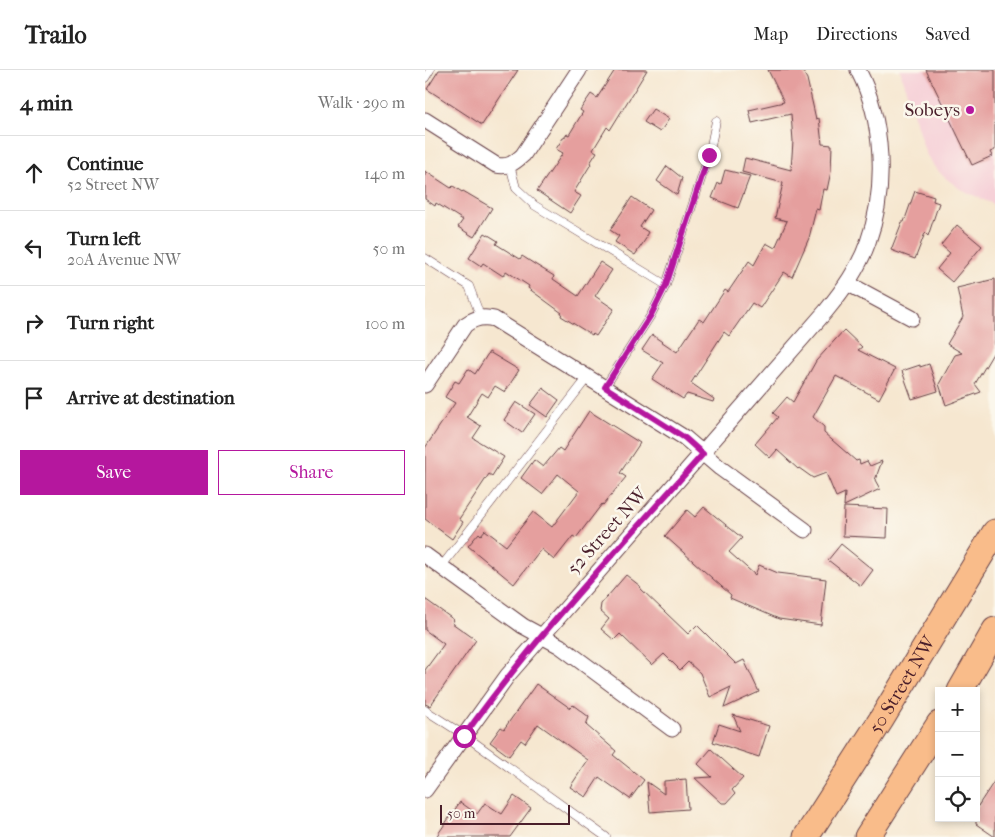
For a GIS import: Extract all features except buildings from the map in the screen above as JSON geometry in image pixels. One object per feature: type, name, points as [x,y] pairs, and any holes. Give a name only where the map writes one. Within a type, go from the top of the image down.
[{"type":"main road","name":"50 Street NW","points":[[806,837],[881,720],[995,532]]},
{"type":"main road","points":[[962,687],[995,630]]},
{"type":"main road","points":[[867,837],[935,730]]},
{"type":"street","points":[[425,120],[495,165],[503,167],[510,165],[523,155],[579,70]]},
{"type":"street","name":"52 Street NW","points":[[425,790],[508,675],[703,454],[826,311],[847,283],[868,242],[876,210],[880,166],[876,123],[869,95],[858,70]]},
{"type":"street","points":[[847,283],[912,318]]},
{"type":"street","points":[[425,385],[465,325],[471,320],[488,318],[501,322],[685,438],[720,468],[805,530]]},
{"type":"street","points":[[425,555],[523,626],[560,646],[672,730]]},
{"type":"lane","points":[[425,78],[430,70]]},
{"type":"lane","points":[[605,387],[651,315],[666,285],[709,155],[716,121]]},
{"type":"lane","points":[[510,165],[516,188],[534,205],[666,285]]},
{"type":"lane","points":[[425,258],[469,286],[481,318]]},
{"type":"lane","points":[[441,567],[588,376]]},
{"type":"lane","points":[[425,710],[606,837]]},
{"type":"shaded area","points":[[900,70],[995,70],[995,205],[960,189],[943,176],[932,164],[925,152]]},
{"type":"place","name":"Sobeys","points":[[970,110]]},
{"type":"route","points":[[464,736],[508,675],[541,636],[703,454],[685,438],[605,387],[651,315],[666,285],[709,155]]}]
